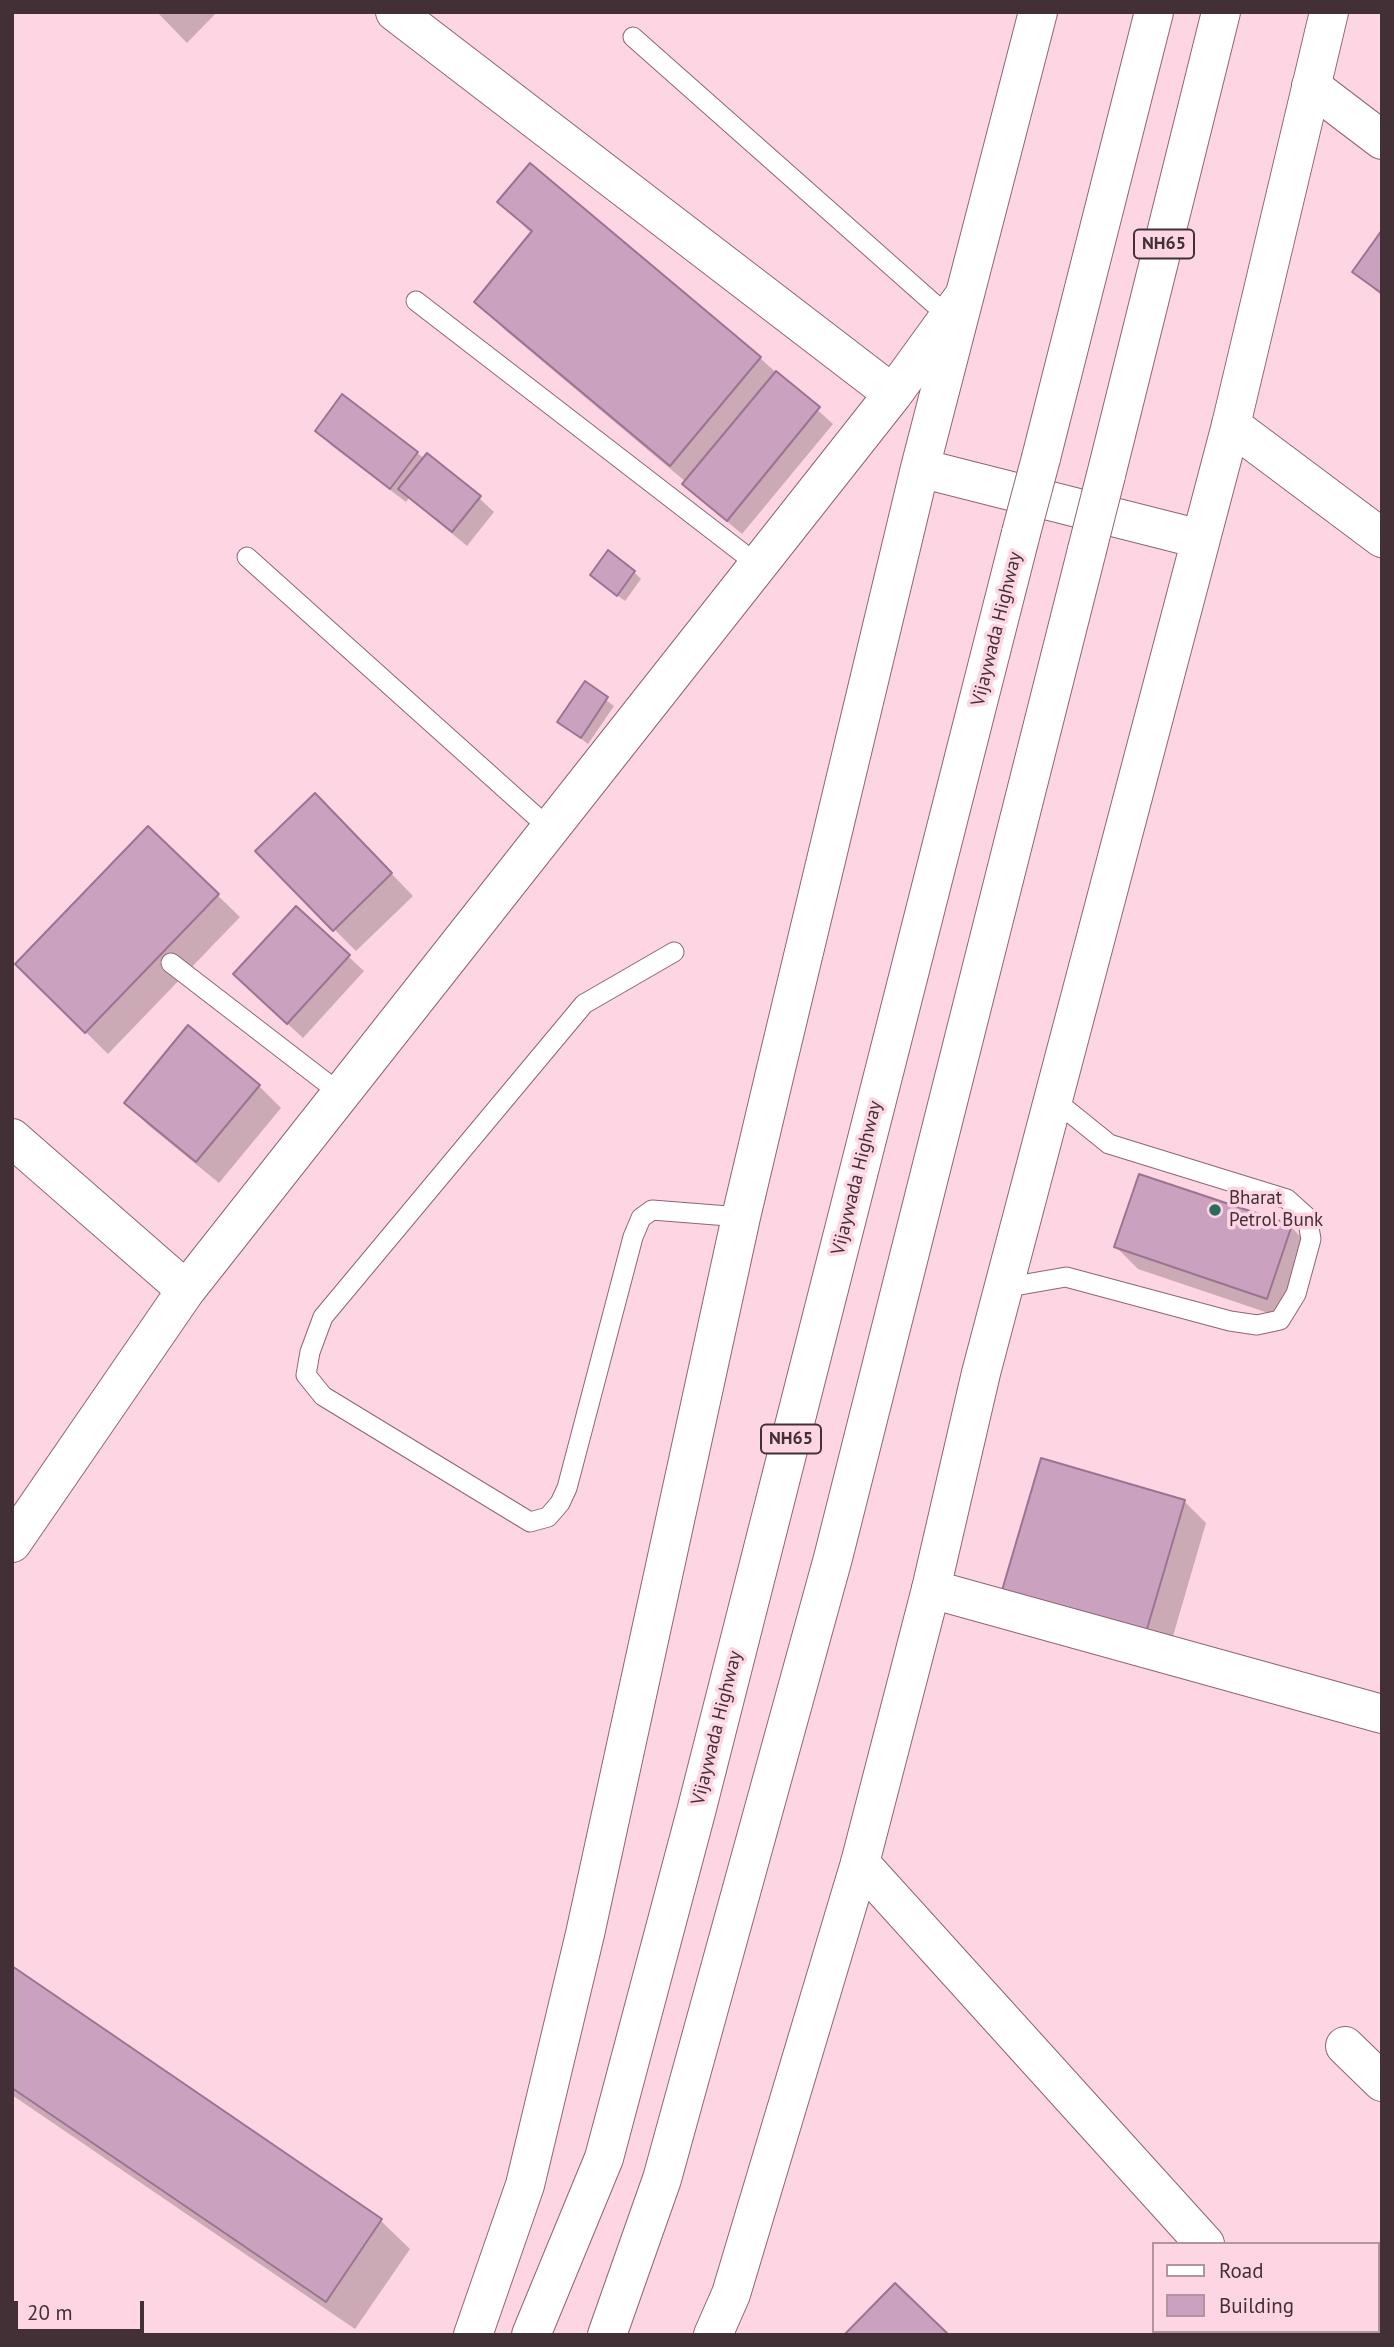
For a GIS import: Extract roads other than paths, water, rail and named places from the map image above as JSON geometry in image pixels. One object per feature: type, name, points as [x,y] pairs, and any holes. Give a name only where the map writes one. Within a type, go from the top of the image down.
[{"type":"main road","points":[[395,12],[893,394]]},
{"type":"main road","points":[[473,2335],[525,2185],[591,1907],[741,1217],[957,305],[1038,12]]},
{"type":"main road","name":"Vijaywada Highway","points":[[531,2335],[604,2158],[703,1786],[1154,12]]},
{"type":"main road","name":"NH65","points":[[607,2335],[662,2179],[833,1559],[1221,12]]},
{"type":"main road","points":[[713,2335],[735,2281],[860,1863],[931,1589],[981,1373],[1231,425],[1329,12]]},
{"type":"main road","points":[[1311,86],[1382,140]]},
{"type":"main road","points":[[12,1543],[186,1290],[893,394],[957,305]]},
{"type":"main road","points":[[1231,425],[1382,538]]},
{"type":"main road","points":[[920,468],[1200,539]]},
{"type":"main road","points":[[12,1138],[186,1290]]},
{"type":"main road","points":[[931,1589],[1382,1714]]},
{"type":"main road","points":[[860,1863],[1203,2242]]},
{"type":"main road","points":[[1345,2046],[1382,2082]]},
{"type":"lane","points":[[633,37],[957,305]]},
{"type":"lane","points":[[415,301],[758,565]]},
{"type":"lane","points":[[247,557],[550,829]]},
{"type":"lane","points":[[674,952],[584,1003],[323,1317],[310,1352],[306,1375],[323,1396],[530,1522],[548,1517],[560,1503],[567,1488],[633,1237],[641,1217],[652,1210],[741,1217]]},
{"type":"lane","points":[[172,964],[341,1094]]},
{"type":"lane","points":[[1003,1288],[1066,1277],[1230,1321],[1257,1325],[1280,1320],[1296,1294],[1311,1239],[1307,1217],[1287,1199],[1108,1144],[1052,1098]]},
{"type":"place","name":"Bharat Petrol Bunk","points":[[1215,1210]]}]
